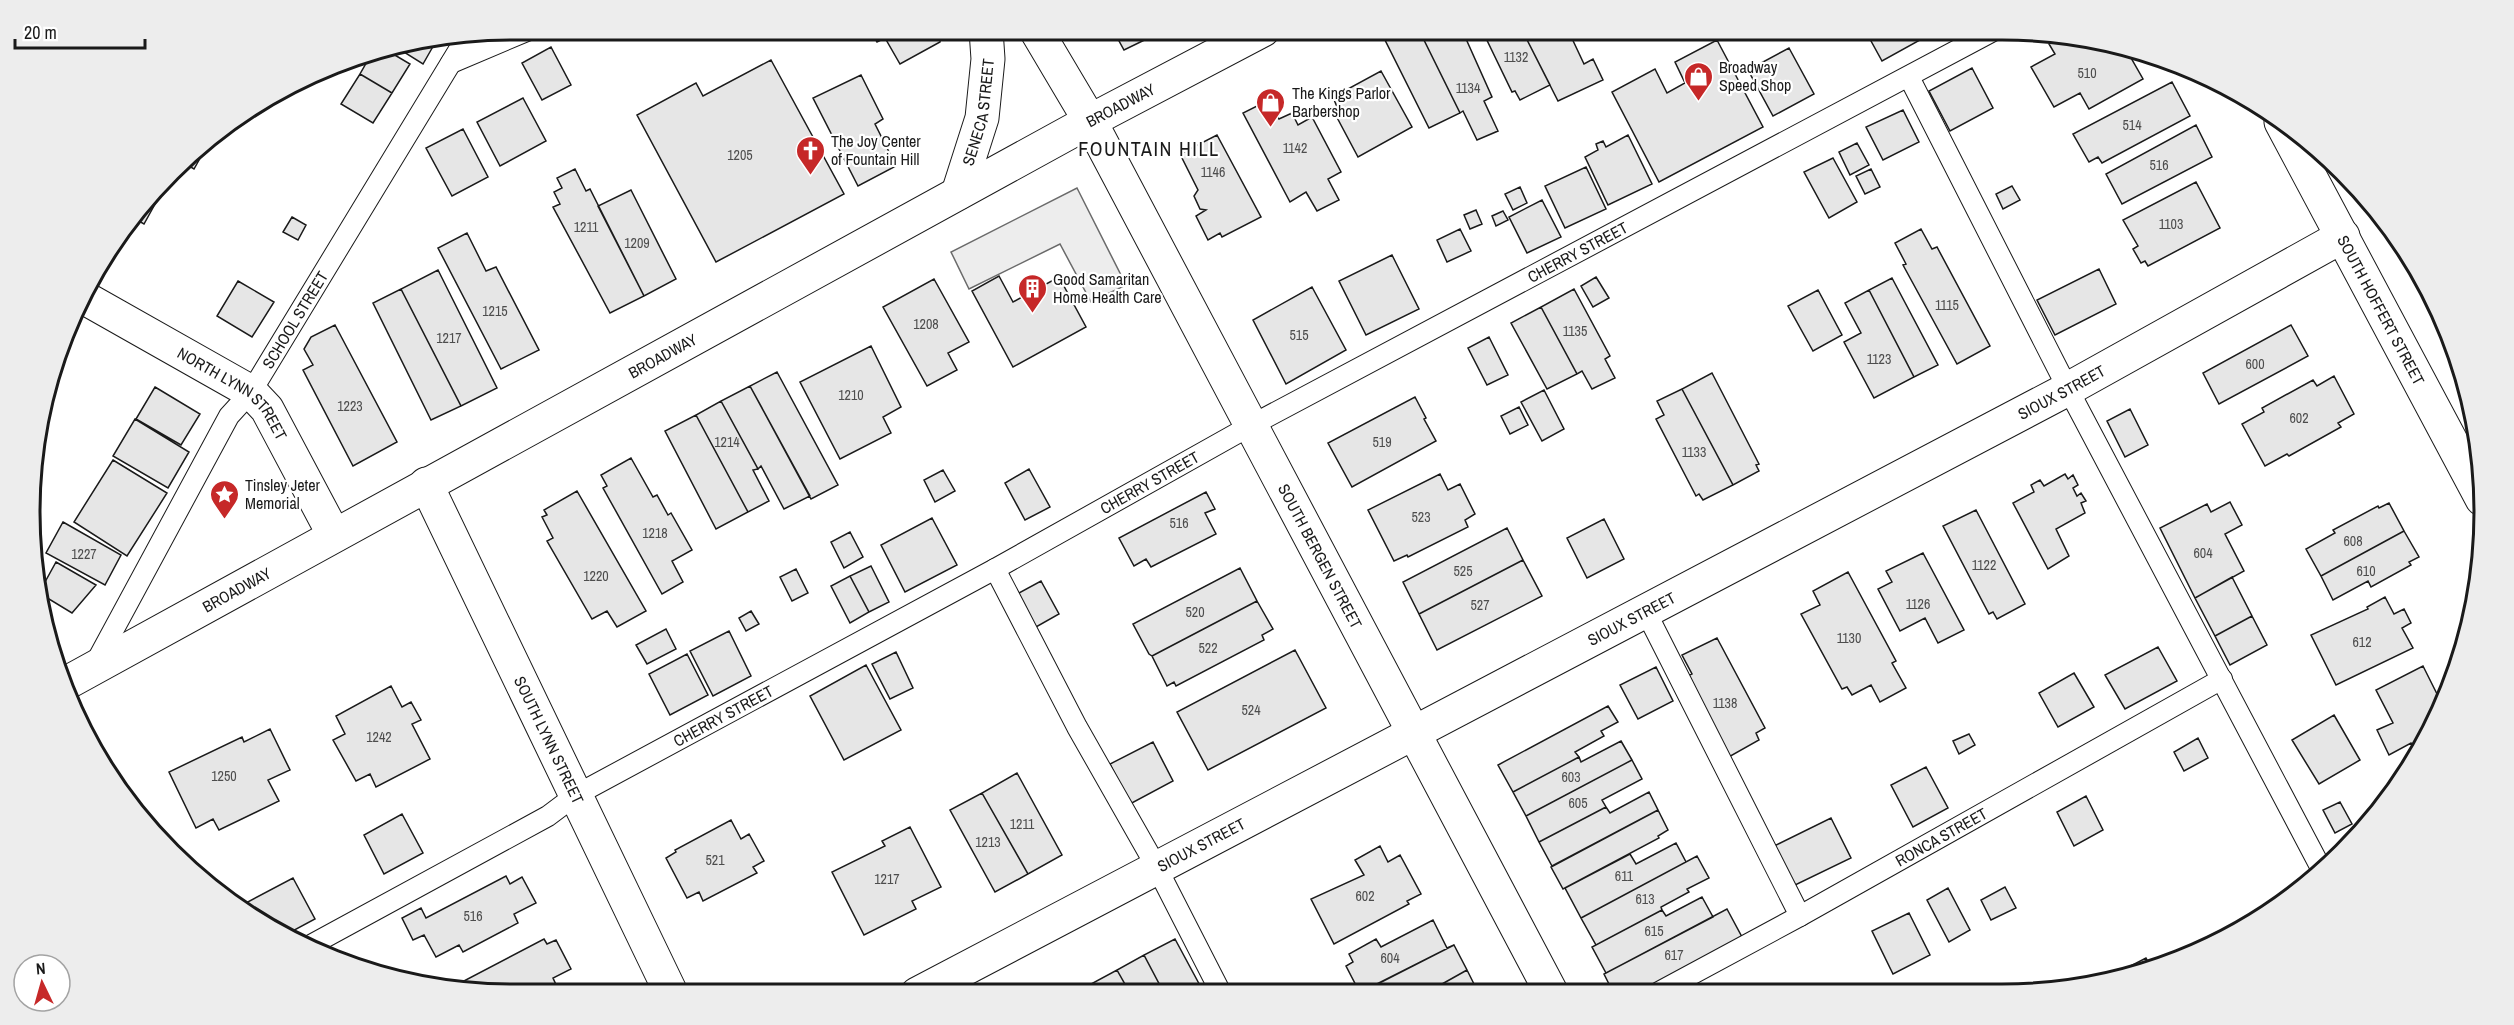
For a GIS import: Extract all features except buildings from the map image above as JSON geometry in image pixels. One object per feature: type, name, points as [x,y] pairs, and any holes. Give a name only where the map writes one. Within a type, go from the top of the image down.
[{"type":"street","name":"SENECA STREET","points":[[958,193],[982,118],[988,58],[987,40]]},
{"type":"street","name":"SOUTH BERGEN STREET","points":[[1042,40],[1090,121],[1547,984]]},
{"type":"street","name":"BROADWAY","points":[[71,680],[1090,121],[1244,40]]},
{"type":"street","name":"SOUTH HOFFERT STREET","points":[[2290,139],[2472,480]]},
{"type":"street","name":"SIOUX STREET","points":[[936,984],[1156,866],[1415,734],[2068,389],[2343,236]]},
{"type":"street","name":"NORTH LYNN STREET","points":[[90,301],[251,392],[267,409],[334,535]]},
{"type":"street","name":"SOUTH LYNN STREET","points":[[426,484],[667,984]]},
{"type":"lane","points":[[452,63],[504,40]]},
{"type":"lane","name":"CHERRY STREET","points":[[317,942],[548,816],[576,795],[995,569],[1250,426],[1977,40]]},
{"type":"lane","name":"SCHOOL STREET","points":[[93,668],[230,416],[251,392],[463,44]]},
{"type":"lane","points":[[1909,77],[2068,389],[2318,862]]},
{"type":"lane","points":[[995,569],[1077,728],[1156,866],[1216,984]]},
{"type":"lane","points":[[1646,612],[1800,916]]},
{"type":"lane","name":"RONCA STREET","points":[[1674,984],[1800,916],[2222,679]]},
{"type":"shaded area","points":[[1077,188],[1126,285],[1091,302],[1060,244],[969,289],[951,252]]},
{"type":"place","name":"Broadway Speed Shop","points":[[1698,102]]},
{"type":"place","name":"The Kings Parlor Barbershop","points":[[1271,128]]},
{"type":"place","name":"The Joy Center of Fountain Hill","points":[[810,176]]},
{"type":"place","name":"Good Samaritan Home Health Care","points":[[1032,314]]},
{"type":"place","name":"Tinsley Jeter Memorial","points":[[224,520]]},
{"type":"district","name":"FOUNTAIN HILL","points":[[1149,149]]}]
